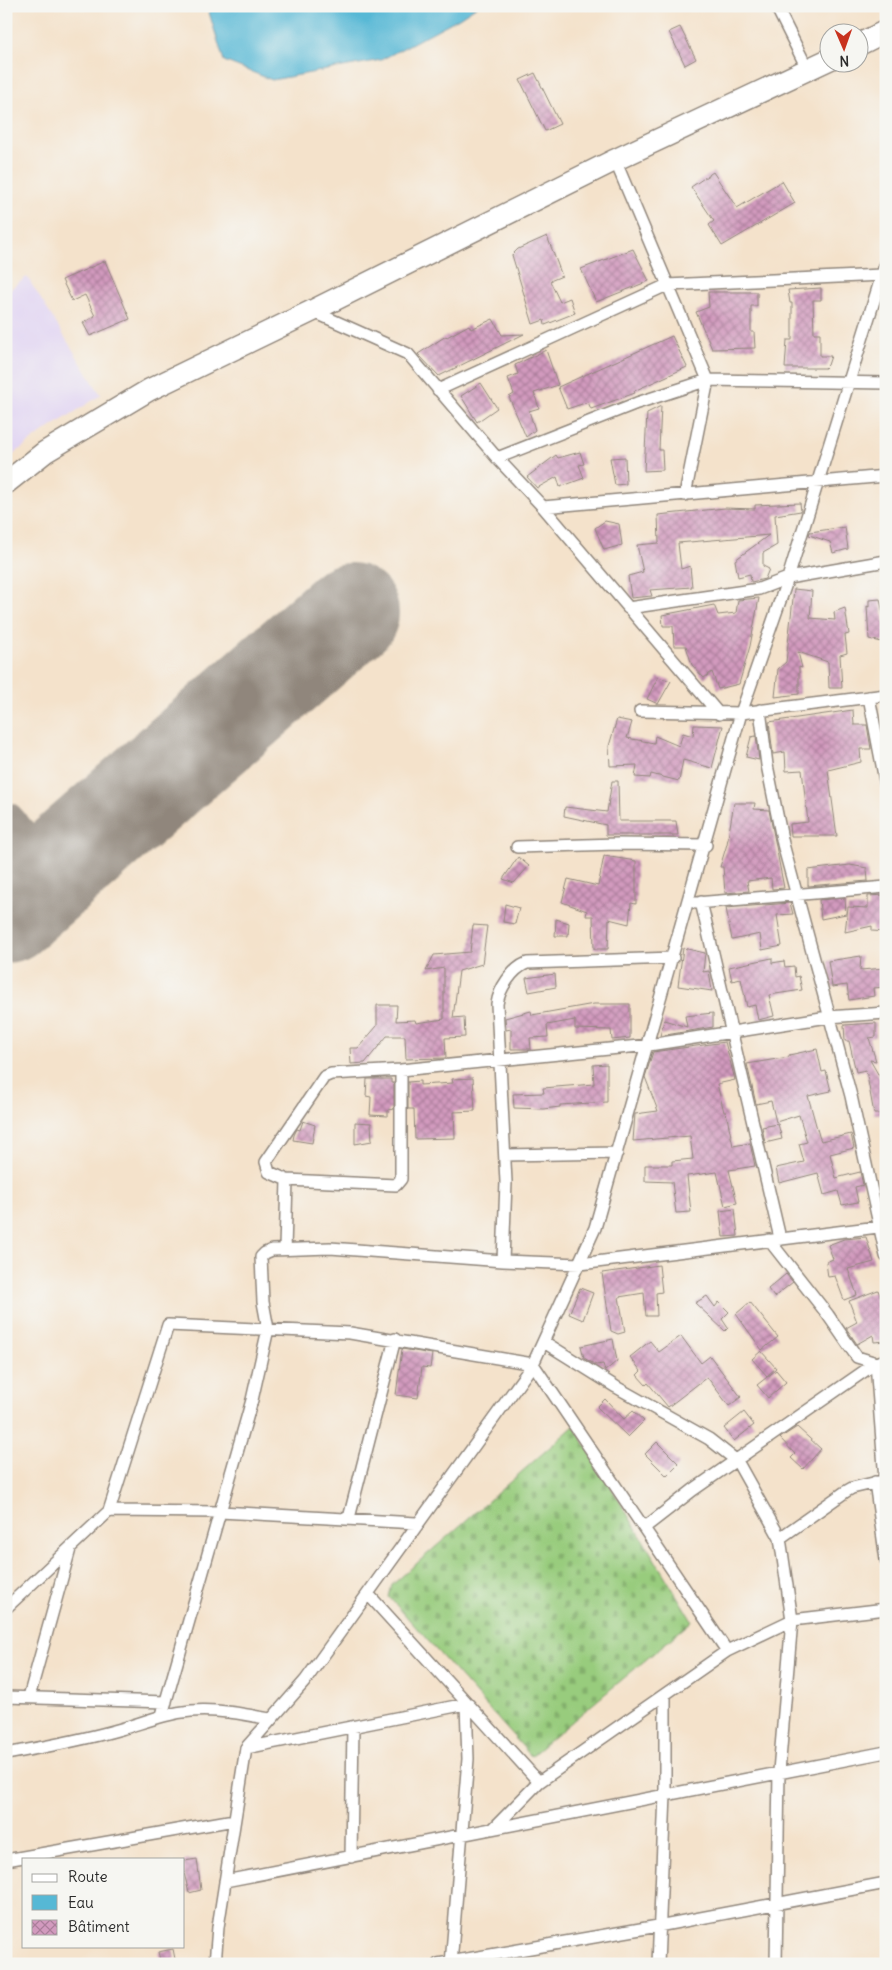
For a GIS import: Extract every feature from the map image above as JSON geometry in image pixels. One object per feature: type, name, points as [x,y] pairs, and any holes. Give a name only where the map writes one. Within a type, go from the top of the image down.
[{"type":"highway","points":[[870,39],[886,32]]},
{"type":"highway","points":[[6,483],[45,452],[149,390],[615,160],[820,64]]},
{"type":"street","points":[[776,6],[808,70]]},
{"type":"street","points":[[615,160],[708,380],[685,495]]},
{"type":"street","points":[[215,1964],[218,1927],[246,1748],[306,1681],[416,1523],[533,1364],[596,1228],[706,845],[741,713],[788,578],[886,262]]},
{"type":"street","points":[[438,390],[668,285],[882,274]]},
{"type":"street","points":[[312,311],[408,354],[497,458],[543,507],[719,714]]},
{"type":"street","points":[[497,458],[637,403],[708,380],[886,383]]},
{"type":"street","points":[[543,507],[816,484],[886,476]]},
{"type":"street","points":[[628,608],[759,589],[788,578],[886,561]]},
{"type":"street","points":[[640,712],[741,713],[886,695]]},
{"type":"street","points":[[869,697],[886,786]]},
{"type":"street","points":[[760,710],[767,765],[783,844],[851,1096],[883,1226],[886,1256]]},
{"type":"street","points":[[517,847],[617,844],[706,845]]},
{"type":"street","points":[[688,904],[886,887]]},
{"type":"street","points":[[701,902],[775,1239],[857,1357],[881,1362]]},
{"type":"street","points":[[503,1262],[505,1155],[498,996],[520,966],[534,962],[672,958]]},
{"type":"street","points":[[401,1070],[401,1179],[399,1183],[396,1185],[287,1180],[269,1172],[266,1162],[324,1077],[340,1072],[401,1070],[501,1058],[649,1045],[828,1016],[886,1013]]},
{"type":"street","points":[[505,1155],[617,1153]]},
{"type":"street","points":[[285,1249],[287,1180]]},
{"type":"street","points":[[162,1715],[252,1400],[268,1329],[263,1302],[260,1257],[265,1253],[285,1249],[358,1249],[503,1262],[580,1264],[883,1226]]},
{"type":"street","points":[[6,1608],[109,1511],[168,1325],[350,1333],[395,1339],[533,1364],[727,1651]]},
{"type":"street","points":[[349,1518],[395,1339]]},
{"type":"street","points":[[544,1342],[616,1387],[710,1439],[737,1461],[780,1538],[792,1620],[779,1772],[776,1964]]},
{"type":"street","points":[[644,1528],[692,1490],[881,1362]]},
{"type":"street","points":[[881,1362],[882,1480],[886,1560]]},
{"type":"street","points":[[780,1538],[839,1495],[852,1488],[882,1480]]},
{"type":"street","points":[[109,1511],[220,1512],[416,1523]]},
{"type":"street","points":[[29,1697],[70,1549]]},
{"type":"street","points":[[368,1594],[466,1704],[539,1782]]},
{"type":"street","points":[[494,1828],[539,1782],[727,1651],[792,1620],[886,1609]]},
{"type":"street","points":[[658,1964],[658,1926],[665,1795],[665,1696]]},
{"type":"street","points":[[6,1697],[166,1702]]},
{"type":"street","points":[[246,1748],[466,1704]]},
{"type":"street","points":[[451,1962],[468,1759],[466,1704]]},
{"type":"street","points":[[6,1754],[81,1740],[162,1715],[192,1711],[229,1712],[270,1720]]},
{"type":"street","points":[[351,1857],[353,1727]]},
{"type":"street","points":[[225,1881],[886,1752]]},
{"type":"street","points":[[6,1860],[234,1820]]},
{"type":"street","points":[[438,1964],[658,1926],[886,1883]]},
{"type":"shaded area","points":[[27,277],[101,395],[42,433],[6,460],[6,292]]},
{"type":"green space","points":[[574,1426],[692,1621],[531,1756],[389,1597],[392,1585]]},
{"type":"water","points":[[207,6],[477,6],[459,18],[381,60],[272,80],[224,61]]},
{"type":"building","points":[[680,27],[696,59],[685,65],[669,32]]},
{"type":"building","points":[[535,73],[560,124],[545,131],[520,80]]},
{"type":"building","points":[[713,172],[737,208],[782,181],[795,203],[722,246],[709,225],[714,221],[691,187]]},
{"type":"building","points":[[547,236],[562,276],[550,281],[560,302],[570,298],[575,313],[545,325],[544,320],[533,324],[512,255],[518,249]]},
{"type":"building","points":[[633,249],[649,281],[596,302],[581,269]]},
{"type":"building","points":[[105,261],[130,319],[90,336],[83,323],[95,316],[85,295],[72,301],[62,280]]},
{"type":"building","points":[[821,288],[821,300],[813,300],[814,333],[820,333],[820,356],[831,356],[828,365],[825,368],[785,368],[787,340],[792,340],[792,303],[790,303],[788,290]]},
{"type":"building","points":[[708,292],[757,292],[757,306],[751,306],[751,332],[754,332],[755,348],[712,349],[696,312],[709,307]]},
{"type":"building","points":[[493,319],[502,335],[524,334],[439,376],[418,354],[446,336],[469,325],[471,329]]},
{"type":"building","points":[[672,336],[687,367],[634,391],[635,393],[591,409],[588,402],[567,409],[558,387]]},
{"type":"building","points":[[546,350],[558,385],[534,393],[539,408],[529,411],[535,430],[526,437],[509,397],[514,394],[508,378],[518,374],[515,365]]},
{"type":"building","points":[[481,383],[497,408],[477,422],[461,396]]},
{"type":"building","points":[[661,406],[659,450],[662,450],[663,470],[644,471],[647,413]]},
{"type":"building","points":[[580,452],[584,464],[579,465],[584,478],[560,487],[557,477],[537,488],[527,477],[556,455],[558,458]]},
{"type":"building","points":[[625,457],[626,484],[615,485],[610,458]]},
{"type":"building","points":[[800,503],[801,511],[775,515],[777,545],[763,553],[763,566],[769,569],[765,579],[751,582],[750,574],[738,577],[735,560],[769,535],[678,543],[681,569],[690,566],[692,587],[650,590],[652,596],[631,598],[628,576],[643,572],[637,545],[659,543],[658,515],[725,508],[755,509],[755,505]]},
{"type":"building","points":[[605,521],[619,524],[622,545],[604,550],[595,528]]},
{"type":"building","points":[[845,527],[848,549],[833,553],[830,542],[809,535],[810,532]]},
{"type":"building","points":[[794,589],[812,591],[810,618],[835,620],[834,612],[845,608],[849,634],[845,635],[847,653],[840,655],[842,688],[829,688],[828,662],[798,652],[802,668],[799,667],[799,694],[775,697],[778,669],[786,662]]},
{"type":"building","points":[[759,598],[750,646],[739,684],[718,689],[712,672],[704,678],[692,665],[686,646],[674,646],[673,626],[663,626],[662,615],[714,605],[718,615],[736,613],[738,600]]},
{"type":"building","points":[[880,599],[886,628],[886,643],[869,639],[867,606],[869,607],[869,600]]},
{"type":"building","points":[[658,677],[671,681],[658,704],[647,699]]},
{"type":"building","points":[[853,710],[854,725],[867,725],[871,749],[860,749],[861,762],[828,770],[837,836],[791,836],[790,824],[808,822],[802,770],[786,771],[785,752],[773,754],[769,722]]},
{"type":"building","points":[[617,719],[632,722],[627,738],[654,743],[655,736],[679,746],[683,733],[693,736],[694,725],[723,726],[712,768],[683,760],[679,781],[651,774],[650,778],[635,777],[637,765],[610,766],[609,746]]},
{"type":"building","points":[[756,736],[759,760],[746,757],[751,737]]},
{"type":"building","points":[[612,781],[618,781],[619,821],[676,821],[678,835],[606,835],[606,825],[564,816],[565,807],[607,812]]},
{"type":"building","points":[[734,803],[755,803],[754,809],[769,810],[784,888],[772,889],[771,878],[747,881],[749,891],[725,893],[723,867],[720,867],[727,844]]},
{"type":"building","points":[[604,856],[636,861],[636,904],[631,903],[629,924],[609,919],[608,949],[594,949],[593,916],[586,916],[587,911],[562,902],[568,879],[598,886]]},
{"type":"building","points":[[518,857],[529,866],[514,883],[503,879]]},
{"type":"building","points":[[850,865],[867,868],[868,881],[808,886],[808,870]]},
{"type":"building","points":[[886,895],[886,932],[872,931],[872,926],[845,932],[848,907],[868,908],[868,896]]},
{"type":"building","points":[[845,898],[846,914],[821,919],[819,900]]},
{"type":"building","points":[[790,903],[793,914],[777,915],[782,946],[762,950],[760,934],[732,940],[726,908]]},
{"type":"building","points":[[505,904],[519,908],[515,924],[503,922]]},
{"type":"building","points":[[556,919],[569,923],[568,936],[555,936]]},
{"type":"building","points":[[473,925],[487,926],[482,964],[459,971],[453,1018],[464,1017],[465,1037],[445,1038],[446,1058],[406,1059],[405,1036],[387,1036],[365,1063],[351,1064],[350,1048],[358,1048],[377,1026],[377,1005],[397,1005],[396,1021],[415,1020],[416,1023],[444,1019],[444,968],[426,971],[434,955],[470,952]]},
{"type":"building","points":[[683,948],[705,953],[703,972],[709,971],[712,991],[678,986]]},
{"type":"building","points":[[861,956],[860,970],[886,968],[886,987],[873,988],[874,996],[849,1000],[847,985],[832,987],[828,961]]},
{"type":"building","points":[[772,958],[772,963],[784,961],[785,967],[794,966],[795,977],[799,976],[802,990],[769,995],[774,1016],[758,1020],[755,1005],[747,1007],[741,979],[732,981],[729,967]]},
{"type":"building","points":[[555,974],[556,987],[529,992],[526,978]]},
{"type":"building","points":[[594,1004],[630,1004],[630,1038],[612,1040],[611,1030],[575,1029],[575,1020],[547,1025],[548,1037],[530,1038],[531,1049],[511,1049],[511,1029],[506,1030],[505,1018],[531,1011],[532,1015]]},
{"type":"building","points":[[713,1013],[713,1027],[660,1036],[664,1020],[687,1027],[685,1016]]},
{"type":"building","points":[[876,1023],[876,1037],[869,1038],[876,1061],[870,1060],[886,1088],[886,1114],[874,1114],[866,1070],[856,1072],[849,1041],[845,1041],[844,1025]]},
{"type":"building","points":[[725,1042],[735,1080],[717,1084],[724,1112],[726,1112],[733,1146],[750,1143],[755,1166],[729,1170],[737,1203],[725,1206],[717,1172],[687,1176],[691,1212],[676,1213],[672,1182],[645,1181],[645,1165],[672,1165],[672,1161],[693,1159],[690,1136],[633,1141],[635,1114],[658,1111],[645,1077],[653,1052]]},
{"type":"building","points":[[817,1049],[822,1072],[826,1071],[831,1091],[808,1096],[821,1141],[851,1134],[854,1148],[830,1154],[836,1178],[860,1172],[863,1185],[855,1187],[858,1202],[842,1205],[838,1191],[824,1195],[818,1173],[779,1183],[776,1168],[804,1162],[799,1144],[807,1142],[799,1115],[776,1122],[771,1101],[756,1104],[747,1064],[789,1057],[789,1055]]},
{"type":"building","points":[[607,1064],[607,1102],[560,1105],[560,1107],[543,1109],[514,1108],[513,1094],[544,1093],[543,1088],[594,1084],[593,1065]]},
{"type":"building","points":[[473,1078],[475,1111],[454,1112],[455,1138],[415,1139],[414,1109],[408,1109],[408,1082],[420,1081],[420,1085],[453,1083],[452,1079]]},
{"type":"building","points":[[367,1079],[391,1079],[391,1083],[394,1083],[394,1109],[388,1110],[388,1116],[370,1115],[371,1097],[366,1096]]},
{"type":"building","points":[[303,1121],[315,1125],[312,1143],[293,1140],[297,1129],[300,1130]]},
{"type":"building","points":[[355,1122],[371,1123],[372,1141],[355,1144]]},
{"type":"building","points":[[778,1124],[782,1139],[765,1143],[762,1127]]},
{"type":"building","points":[[735,1209],[738,1236],[723,1237],[720,1211]]},
{"type":"building","points":[[866,1237],[874,1262],[848,1269],[857,1295],[844,1300],[835,1276],[828,1277],[826,1262],[833,1259],[828,1245],[844,1239]]},
{"type":"building","points":[[659,1265],[662,1292],[656,1293],[657,1316],[646,1316],[644,1293],[619,1297],[625,1332],[618,1334],[611,1331],[602,1273]]},
{"type":"building","points":[[786,1274],[793,1282],[774,1297],[768,1289]]},
{"type":"building","points":[[580,1288],[593,1293],[583,1320],[569,1314]]},
{"type":"building","points":[[878,1290],[886,1311],[886,1341],[874,1342],[873,1335],[857,1344],[846,1328],[857,1322],[849,1301]]},
{"type":"building","points":[[707,1296],[715,1307],[719,1302],[729,1312],[722,1319],[728,1328],[725,1331],[695,1303]]},
{"type":"building","points":[[750,1302],[778,1337],[762,1350],[736,1314]]},
{"type":"building","points":[[681,1336],[701,1363],[710,1356],[741,1397],[729,1406],[707,1377],[668,1407],[648,1383],[646,1385],[637,1375],[641,1371],[630,1357],[650,1341],[659,1352]]},
{"type":"building","points":[[613,1339],[617,1361],[605,1371],[603,1364],[596,1365],[584,1358],[581,1346]]},
{"type":"building","points":[[402,1349],[432,1354],[430,1368],[422,1367],[418,1398],[396,1395]]},
{"type":"building","points":[[761,1351],[776,1368],[767,1376],[752,1359]]},
{"type":"building","points":[[776,1370],[786,1382],[768,1398],[757,1385]]},
{"type":"building","points":[[605,1399],[624,1419],[633,1411],[644,1421],[628,1437],[597,1407]]},
{"type":"building","points":[[744,1412],[754,1425],[734,1441],[724,1428]]},
{"type":"building","points":[[797,1427],[821,1449],[803,1469],[791,1458],[795,1454],[780,1438]]},
{"type":"building","points":[[657,1442],[679,1464],[667,1476],[645,1454]]},
{"type":"building","points":[[197,1859],[201,1890],[189,1893],[185,1877],[185,1861]]},
{"type":"building","points":[[173,1949],[176,1964],[161,1964],[158,1952]]},
{"type":"taxiway","points":[[6,822],[51,874]]},
{"type":"runway","points":[[6,913],[349,613]]}]
